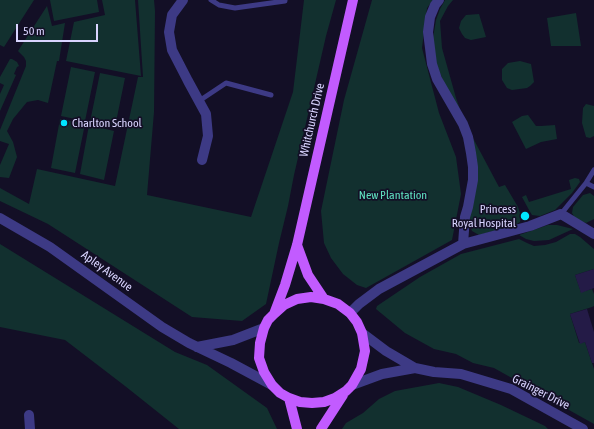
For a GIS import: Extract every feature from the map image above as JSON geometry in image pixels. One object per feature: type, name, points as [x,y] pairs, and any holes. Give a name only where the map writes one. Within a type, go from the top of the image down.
[{"type":"main road","name":"Whitchurch Drive","points":[[274,314],[285,285],[297,245],[354,0]]},
{"type":"main road","points":[[297,245],[308,275],[324,299]]},
{"type":"main road","name":"Whitchurch Drive","points":[[321,429],[362,369],[365,351],[362,333],[357,322],[350,313],[338,304],[324,299],[311,297],[297,299],[284,305],[268,320],[260,343],[260,358],[264,372],[272,385],[280,392],[289,398],[300,402],[312,403],[324,402],[335,398],[349,388]]},
{"type":"main road","points":[[289,398],[298,429]]},
{"type":"street","points":[[183,0],[172,16],[169,32],[172,50],[206,114],[208,136],[202,160]]},
{"type":"street","points":[[439,0],[430,17],[428,32],[432,64],[437,79],[463,124],[472,153],[472,180],[468,207],[464,217],[463,244]]},
{"type":"street","points":[[350,313],[358,304],[379,289],[463,244],[530,226],[561,214],[594,234]]},
{"type":"street","name":"Apley Avenue","points":[[0,218],[50,247],[162,327],[189,343],[272,385]]},
{"type":"street","points":[[197,347],[233,340],[264,328]]},
{"type":"street","name":"Grainger Drive","points":[[362,333],[386,351],[415,368],[434,372],[461,374],[511,390],[583,429]]},
{"type":"street","name":"Grainger Drive","points":[[349,388],[382,374],[415,368]]},
{"type":"street","points":[[29,415],[30,429]]},
{"type":"lane","points":[[211,0],[219,5],[235,8],[285,2],[285,0]]},
{"type":"lane","points":[[199,102],[226,83],[271,96]]},
{"type":"lane","points":[[561,214],[586,183],[594,170]]},
{"type":"lane","points":[[586,183],[594,187]]},
{"type":"green space","points":[[0,0],[34,0],[4,47],[0,45]]},
{"type":"green space","points":[[50,0],[97,0],[99,12],[54,21]]},
{"type":"green space","points":[[102,0],[135,0],[141,76],[66,61],[74,22],[105,15]]},
{"type":"green space","points":[[138,0],[154,0],[155,11],[154,112],[147,195],[251,217],[293,92],[304,0],[336,0],[326,36],[266,304],[242,321],[192,317],[48,224],[0,201],[0,188],[29,204],[37,169],[115,186],[138,77],[143,77]]},
{"type":"green space","name":"New Plantation","points":[[372,0],[433,0],[427,8],[422,48],[439,113],[456,157],[461,194],[452,240],[366,288],[357,285],[343,274],[331,258],[324,243],[321,211],[344,100]]},
{"type":"green space","points":[[445,0],[453,0],[440,21],[442,48],[456,98],[465,123],[499,187],[505,185],[518,207],[521,216],[520,222],[515,225],[479,235],[472,231],[469,223],[476,163],[436,63],[433,38],[436,20]]},
{"type":"green space","points":[[47,6],[52,26],[65,23],[59,61],[57,61],[48,103],[38,100],[27,102],[13,119],[7,131],[13,142],[17,157],[9,178],[0,177],[0,165],[9,144],[0,141],[0,130],[26,66],[24,57],[18,51]]},
{"type":"green space","points":[[576,13],[581,46],[551,46],[547,18]]},
{"type":"green space","points":[[479,14],[486,37],[471,40],[465,38],[459,28],[461,21],[466,15]]},
{"type":"green space","points":[[10,59],[17,62],[19,66],[14,74],[16,75],[0,111],[0,94],[4,85],[0,83],[0,77]]},
{"type":"green space","points":[[520,61],[531,64],[534,82],[527,88],[512,90],[507,88],[502,80],[502,69],[508,63]]},
{"type":"green space","points":[[71,67],[95,72],[85,121],[61,116]]},
{"type":"green space","points":[[100,73],[125,78],[115,127],[90,122]]},
{"type":"green space","points":[[586,104],[594,106],[594,136],[590,138],[586,137],[582,123],[583,108]]},
{"type":"green space","points":[[528,115],[536,126],[555,125],[557,139],[541,142],[526,149],[512,122],[522,116]]},
{"type":"green space","points":[[60,119],[85,124],[75,173],[51,168]]},
{"type":"green space","points":[[89,125],[114,131],[104,180],[80,174]]},
{"type":"green space","points":[[575,178],[579,179],[580,182],[572,193],[555,210],[540,216],[532,215],[522,197],[526,195],[529,202],[571,189],[569,180]]},
{"type":"green space","points":[[590,193],[594,196],[594,219],[586,223],[576,220],[572,213],[573,207],[583,195]]},
{"type":"green space","points":[[548,225],[557,225],[573,229],[549,240],[534,241],[519,235]]},
{"type":"green space","points":[[570,234],[575,234],[580,237],[594,249],[594,269],[575,275],[581,292],[592,289],[594,294],[594,306],[570,314],[579,343],[585,342],[594,369],[594,424],[494,368],[473,363],[456,354],[434,349],[405,333],[376,309],[377,306],[420,277],[461,254],[519,239],[534,246],[545,245],[556,242]]},
{"type":"green space","points":[[0,244],[175,352],[207,365],[267,408],[277,429],[179,429],[65,340],[0,327]]},
{"type":"green space","points":[[439,383],[458,387],[501,405],[545,426],[548,429],[342,429],[346,423],[363,413],[379,399],[395,391]]},
{"type":"building","points":[[594,269],[594,288],[581,293],[575,275]]},
{"type":"building","points":[[587,309],[594,332],[594,363],[592,363],[585,342],[580,344],[570,314]]},
{"type":"place","name":"Charlton School","points":[[64,123]]},
{"type":"place","name":"Princess Royal Hospital","points":[[525,216]]}]
